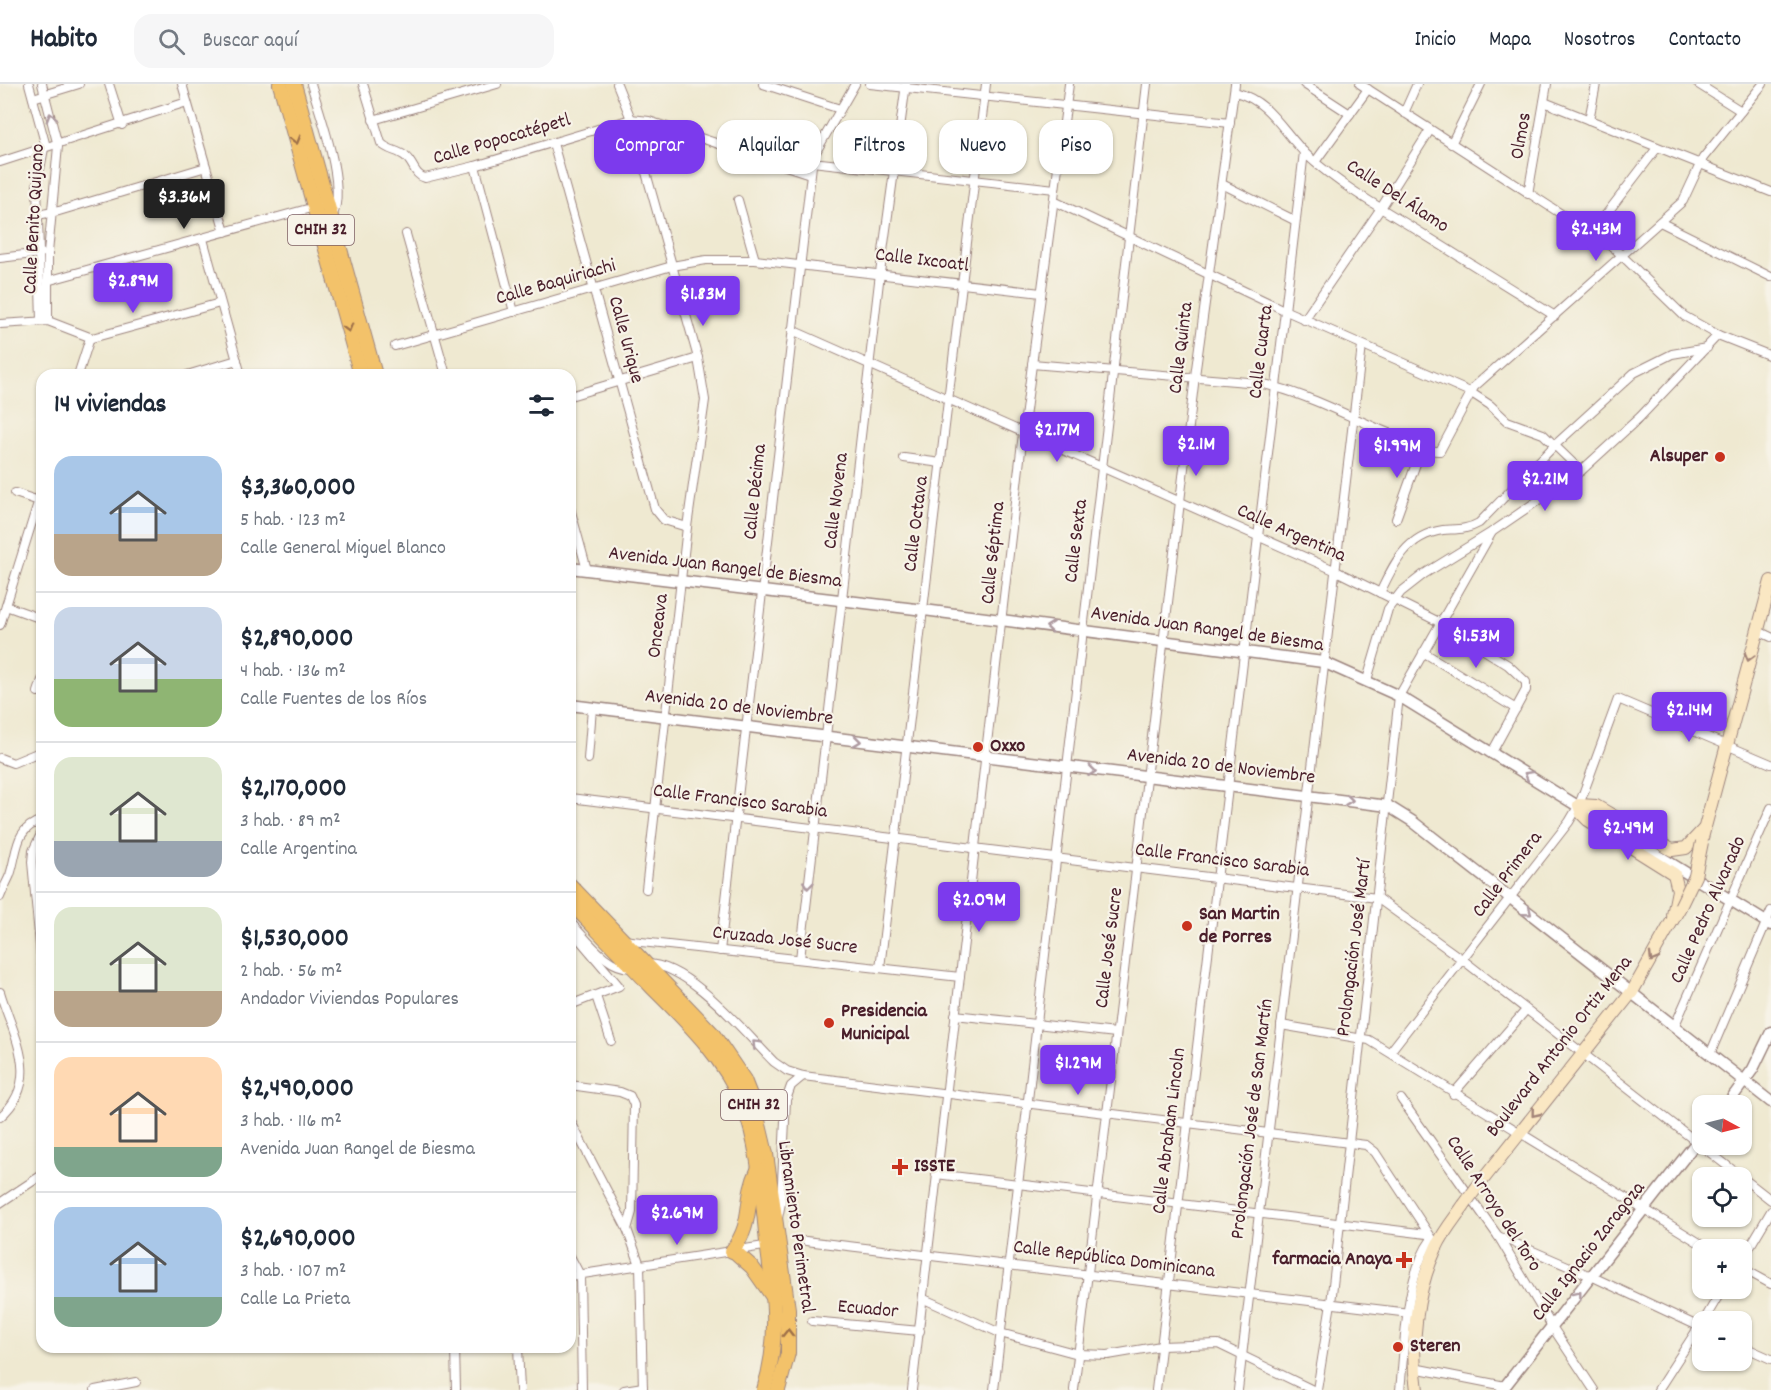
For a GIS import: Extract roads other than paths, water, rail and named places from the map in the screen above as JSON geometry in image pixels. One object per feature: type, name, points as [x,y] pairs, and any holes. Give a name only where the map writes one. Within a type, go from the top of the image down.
[{"type":"main road","name":"CHIH 32","points":[[280,84],[321,205],[331,218],[373,369]]},
{"type":"main road","name":"CHIH 32","points":[[294,84],[360,369]]},
{"type":"main road","name":"Boulevard Antonio Ortiz Mena","points":[[1417,1390],[1414,1368],[1413,1314],[1432,1240],[1464,1204],[1632,992],[1670,928],[1695,876],[1726,745],[1771,581]]},
{"type":"main road","points":[[1670,928],[1678,891],[1674,874],[1588,820],[1582,814],[1579,805],[1596,806],[1672,850],[1686,848],[1703,836]]},
{"type":"main road","name":"Libramiento Perimetral","points":[[576,891],[624,940],[639,966],[727,1071],[749,1122],[789,1334],[785,1369],[778,1390]]},
{"type":"main road","name":"Libramiento Perimetral","points":[[576,908],[606,939],[639,966],[712,1034],[744,1080],[761,1129],[776,1222],[774,1245],[776,1331],[772,1363],[764,1390]]},
{"type":"main road","points":[[758,1168],[749,1192],[746,1229],[733,1251],[752,1267],[775,1301]]},
{"type":"street","name":"Calle Benito Quijano","points":[[29,84],[43,131],[45,150],[38,173],[37,215],[37,254],[45,320]]},
{"type":"street","name":"Calle Benito Quijano","points":[[42,84],[58,146],[48,253],[45,320]]},
{"type":"street","points":[[33,98],[79,84]]},
{"type":"street","points":[[109,84],[122,125]]},
{"type":"street","points":[[182,84],[225,232]]},
{"type":"street","points":[[311,84],[336,180],[338,205],[331,218]]},
{"type":"street","points":[[363,84],[373,120],[496,84]]},
{"type":"street","name":"Onceava","points":[[617,84],[631,119],[698,358],[705,400],[680,581],[646,889]]},
{"type":"street","points":[[763,84],[840,109]]},
{"type":"street","name":"Calle Décima","points":[[821,139],[855,84]]},
{"type":"street","points":[[870,84],[905,86],[1065,107],[1230,123]]},
{"type":"street","name":"Calle Octava","points":[[880,968],[986,84]]},
{"type":"street","name":"Calle Séptima","points":[[912,1390],[1023,433],[1069,84]]},
{"type":"street","name":"Calle Sexta","points":[[994,1390],[1147,84]]},
{"type":"street","points":[[1304,84],[1350,114]]},
{"type":"street","points":[[1404,113],[1417,84]]},
{"type":"street","points":[[1451,144],[1481,84]]},
{"type":"street","name":"Olmos","points":[[1528,194],[1547,84]]},
{"type":"street","points":[[1589,120],[1596,84]]},
{"type":"street","points":[[1698,84],[1741,111]]},
{"type":"street","points":[[1032,364],[1195,376],[1275,386],[1437,452],[1441,449],[1470,392],[1683,201],[1700,165],[1763,84]]},
{"type":"street","name":"Calle Novena","points":[[901,120],[905,86]]},
{"type":"street","points":[[1315,162],[1350,114],[1364,87],[1623,255],[1676,310],[1718,335],[1771,356]]},
{"type":"street","name":"Calle Quinta","points":[[1136,868],[1208,273],[1235,88]]},
{"type":"street","name":"Calle Del Álamo","points":[[1235,88],[1264,105],[1315,162],[1381,208],[1555,316]]},
{"type":"street","points":[[0,162],[58,146],[187,102]]},
{"type":"street","points":[[1544,102],[1771,192]]},
{"type":"street","name":"Calle Popocatépetl","points":[[373,120],[381,143],[406,157],[417,174],[424,178],[475,166],[631,119],[649,121],[717,143]]},
{"type":"street","points":[[1304,320],[1381,208],[1430,130]]},
{"type":"street","name":"Calle Urique","points":[[553,143],[655,509],[664,520],[687,527]]},
{"type":"street","points":[[1591,234],[1657,148]]},
{"type":"street","name":"Calle Cuarta","points":[[1216,877],[1229,786],[1294,220],[1304,152]]},
{"type":"street","points":[[475,166],[514,312]]},
{"type":"street","points":[[37,215],[51,213],[206,167]]},
{"type":"street","name":"Calle Décima","points":[[720,951],[810,174]]},
{"type":"street","name":"Calle Novena","points":[[800,959],[893,174]]},
{"type":"street","points":[[927,174],[1055,189]]},
{"type":"street","points":[[1222,184],[1294,220]]},
{"type":"street","points":[[738,200],[755,261]]},
{"type":"street","points":[[1054,201],[1304,320],[1470,392],[1490,405],[1507,421],[1538,431],[1556,445],[1581,471]]},
{"type":"street","points":[[47,281],[321,205]]},
{"type":"street","points":[[1660,222],[1771,277]]},
{"type":"street","points":[[406,234],[444,369]]},
{"type":"street","points":[[203,239],[239,369]]},
{"type":"street","points":[[0,258],[48,253]]},
{"type":"street","name":"Calle Baquiriachi","points":[[395,346],[672,266],[706,260],[799,264]]},
{"type":"street","name":"Calle Ixcoatl","points":[[799,264],[1041,293]]},
{"type":"street","points":[[0,324],[45,320],[90,338],[220,303]]},
{"type":"street","name":"Calle Argentina","points":[[792,330],[1180,504],[1334,570],[1441,623],[1508,665],[1523,678],[1527,688],[1491,754]]},
{"type":"street","points":[[1367,680],[1383,623],[1394,600],[1413,582],[1492,532],[1581,471],[1640,417],[1718,335]]},
{"type":"street","points":[[80,369],[90,338]]},
{"type":"street","name":"Prolongación José de San Martín","points":[[1238,1390],[1362,346]]},
{"type":"street","points":[[1380,593],[1392,567],[1412,542],[1432,532],[1464,529],[1479,522],[1556,445],[1634,373],[1672,354],[1707,348]]},
{"type":"street","points":[[576,394],[698,358]]},
{"type":"street","points":[[207,369],[237,360]]},
{"type":"street","points":[[1396,519],[1422,447]]},
{"type":"street","points":[[904,458],[941,463]]},
{"type":"street","points":[[15,493],[36,501]]},
{"type":"street","points":[[0,625],[36,514]]},
{"type":"street","points":[[1464,529],[1474,543]]},
{"type":"street","points":[[576,530],[587,570]]},
{"type":"street","name":"Prolongación José Martí","points":[[1315,1390],[1331,1303],[1399,696],[1492,532]]},
{"type":"street","name":"Avenida Juan Rangel de Biesma","points":[[576,569],[924,610],[1323,662],[1399,696],[1769,924]]},
{"type":"street","points":[[6,606],[36,617]]},
{"type":"street","points":[[1756,630],[1771,637]]},
{"type":"street","points":[[1423,652],[1516,709]]},
{"type":"street","name":"Calle Primera","points":[[1390,1052],[1569,822],[1579,805],[1618,699],[1726,745]]},
{"type":"street","name":"Avenida 20 de Noviembre","points":[[576,706],[1388,806],[1412,821],[1771,1101]]},
{"type":"street","points":[[588,759],[592,708]]},
{"type":"street","points":[[1726,745],[1771,764]]},
{"type":"street","points":[[0,758],[14,762],[36,753]]},
{"type":"street","name":"Calle Francisco Sarabia","points":[[576,799],[1377,898],[1463,960],[1583,1054],[1692,1132]]},
{"type":"street","name":"Calle Pedro Alvarado","points":[[1675,1025],[1771,808]]},
{"type":"street","points":[[0,897],[2,885],[21,834],[36,824]]},
{"type":"street","points":[[36,844],[32,862],[36,904]]},
{"type":"street","name":"Calle José Sucre","points":[[1074,1390],[1136,868]]},
{"type":"street","name":"Calle Abraham Lincoln","points":[[1156,1390],[1216,877]]},
{"type":"street","points":[[1711,1052],[1769,924],[1771,911]]},
{"type":"street","points":[[577,938],[613,963],[639,966],[664,965],[685,976],[774,1062],[787,1071],[803,1076],[945,1095],[1350,1141],[1366,1145],[1375,1152],[1432,1240]]},
{"type":"street","points":[[576,1003],[619,986],[577,938]]},
{"type":"street","name":"Cruzada José Sucre","points":[[606,939],[960,977]]},
{"type":"street","points":[[0,992],[20,1051],[24,1073],[19,1091],[0,1118]]},
{"type":"street","points":[[596,996],[611,1041]]},
{"type":"street","points":[[1453,1094],[1526,1010]]},
{"type":"street","points":[[955,1015],[1116,1033]]},
{"type":"street","points":[[1281,1025],[1361,1037],[1390,1052],[1453,1094],[1693,1239]]},
{"type":"street","points":[[1735,1095],[1746,1081],[1771,1032]]},
{"type":"street","points":[[776,1222],[782,1203],[786,1100],[791,1086],[803,1076]]},
{"type":"street","points":[[576,1086],[620,1092],[632,1099],[635,1113],[634,1186],[632,1212],[627,1229]]},
{"type":"street","name":"Calle Arroyo del Toro","points":[[1401,1099],[1498,1236],[1553,1328],[1594,1390]]},
{"type":"street","points":[[576,1131],[627,1229],[640,1265],[643,1388],[624,1390]]},
{"type":"street","name":"Calle Ignacio Zaragoza","points":[[1504,1388],[1692,1148]]},
{"type":"street","name":"Calle Francisco Sarabia","points":[[1719,1155],[1771,1200]]},
{"type":"street","points":[[936,1174],[1340,1222],[1432,1240]]},
{"type":"street","points":[[0,1203],[36,1179]]},
{"type":"street","points":[[1752,1243],[1771,1211]]},
{"type":"street","points":[[1498,1236],[1692,1321]]},
{"type":"street","name":"Calle República Dominicana","points":[[806,1241],[1088,1273],[1413,1314]]},
{"type":"street","points":[[576,1275],[774,1245]]},
{"type":"street","points":[[576,1267],[580,1275],[582,1390]]},
{"type":"street","points":[[1752,1274],[1771,1284]]},
{"type":"street","points":[[924,1299],[1000,1333],[1078,1354],[1108,1355],[1161,1346],[1218,1344],[1315,1390]]},
{"type":"street","points":[[1400,1390],[1413,1314]]},
{"type":"street","name":"Ecuador","points":[[812,1321],[920,1331]]},
{"type":"street","points":[[1659,1390],[1692,1340]]},
{"type":"street","points":[[1752,1350],[1771,1359]]},
{"type":"street","points":[[455,1353],[456,1390]]},
{"type":"street","points":[[518,1353],[520,1390]]},
{"type":"street","points":[[1414,1368],[1504,1388]]},
{"type":"street","points":[[95,1390],[136,1382]]},
{"type":"place","name":"Alsuper","points":[[1720,457]]},
{"type":"place","name":"Oxxo","points":[[978,747]]},
{"type":"place","name":"San Martin de Porres","points":[[1187,926]]},
{"type":"place","name":"Presidencia Municipal","points":[[829,1023]]},
{"type":"place","name":"ISSTE","points":[[900,1167]]},
{"type":"place","name":"farmacia Anaya","points":[[1404,1260]]},
{"type":"place","name":"Steren","points":[[1398,1347]]}]
